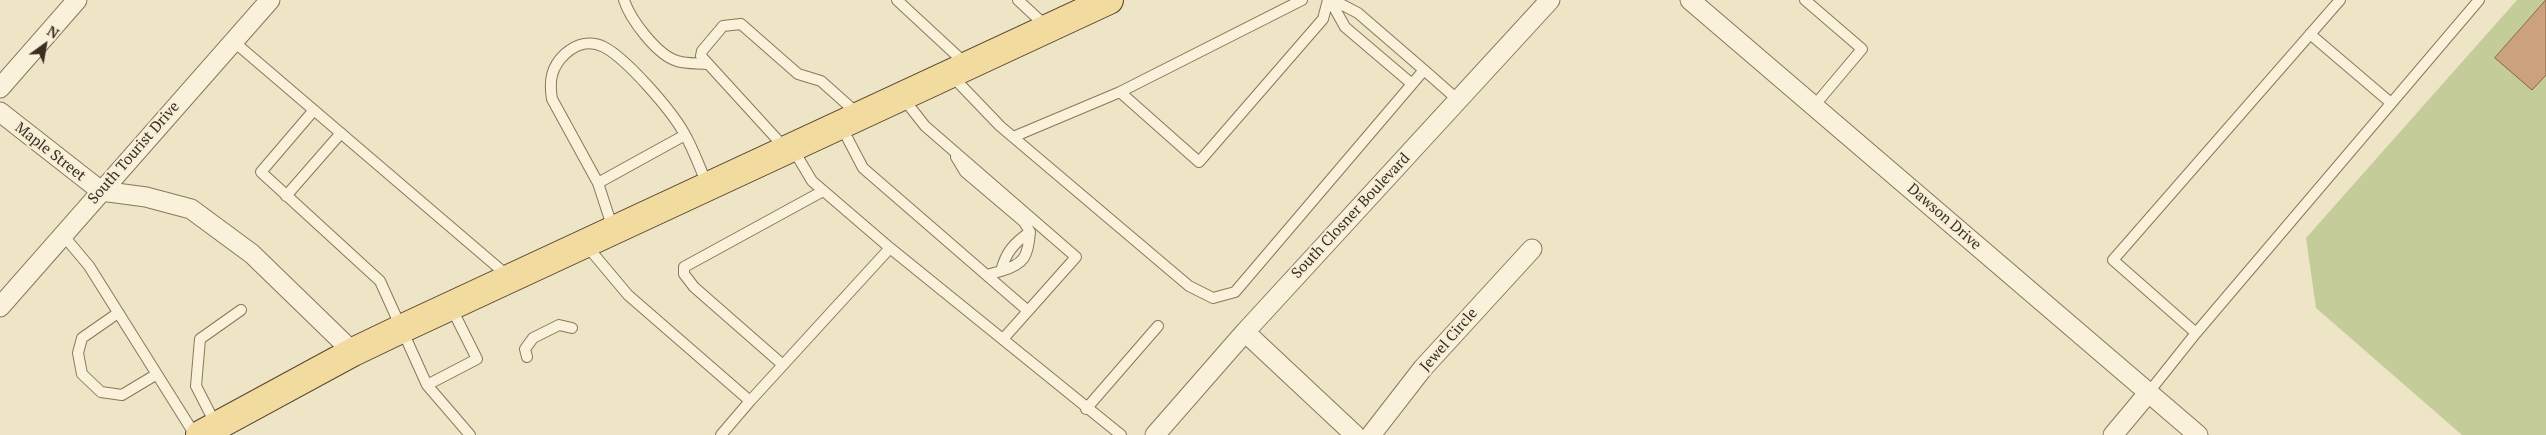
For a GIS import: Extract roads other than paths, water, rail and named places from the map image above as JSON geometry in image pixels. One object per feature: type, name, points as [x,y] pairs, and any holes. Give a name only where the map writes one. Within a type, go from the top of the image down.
[{"type":"main road","points":[[204,432],[353,352],[401,329],[1109,0]]},
{"type":"street","points":[[0,88],[76,0]]},
{"type":"street","name":"South Tourist Drive","points":[[0,307],[100,191],[270,0]]},
{"type":"street","name":"South Closner Boulevard","points":[[1155,435],[1245,332],[1550,0]]},
{"type":"street","name":"Dawson Drive","points":[[1690,0],[2198,435]]},
{"type":"street","name":"Maple Street","points":[[0,112],[100,191]]},
{"type":"street","points":[[100,191],[146,196],[190,209],[252,254],[353,352]]},
{"type":"street","name":"Jewel Circle","points":[[1371,435],[1423,368],[1532,249]]},
{"type":"street","points":[[1245,332],[1355,435]]},
{"type":"street","points":[[2113,435],[2149,392]]},
{"type":"lane","points":[[624,0],[634,22],[660,49],[675,61],[708,64]]},
{"type":"lane","points":[[897,0],[959,70],[1013,137],[1189,286],[1212,298],[1235,292],[1424,70]]},
{"type":"lane","points":[[1018,0],[1049,28]]},
{"type":"lane","points":[[1013,137],[1120,92],[1302,0]]},
{"type":"lane","points":[[1120,92],[1199,162],[1323,19],[1330,0]]},
{"type":"lane","points":[[1330,0],[1358,13],[1458,100]]},
{"type":"lane","points":[[1330,0],[1345,27],[1412,84]]},
{"type":"lane","points":[[1805,0],[1862,50],[1814,106]]},
{"type":"lane","points":[[2196,332],[2113,260],[2340,0]]},
{"type":"lane","points":[[2149,392],[2196,332],[2480,0]]},
{"type":"lane","points":[[1028,311],[863,168],[850,121],[821,81],[798,74],[741,24],[723,26],[702,51],[701,56],[790,149],[812,182],[890,248],[1003,338],[1086,409],[1122,435]]},
{"type":"lane","points":[[2310,34],[2391,103]]},
{"type":"lane","points":[[234,41],[511,278]]},
{"type":"lane","points":[[614,230],[598,184],[552,99],[549,84],[560,59],[578,45],[588,43],[603,46],[659,98],[685,135],[709,187]]},
{"type":"lane","points":[[902,96],[925,126],[1076,257],[1003,338]]},
{"type":"lane","points":[[314,110],[261,172],[380,281],[427,385],[470,435]]},
{"type":"lane","points":[[286,196],[341,133]]},
{"type":"lane","points":[[598,184],[685,135]]},
{"type":"lane","points":[[951,148],[965,172],[1024,222],[1030,232],[1028,251],[1016,267],[987,275]]},
{"type":"lane","points":[[782,365],[694,287],[684,274],[684,266],[824,191]]},
{"type":"lane","points":[[1001,271],[1005,256],[1014,243],[1030,232]]},
{"type":"lane","points":[[62,235],[89,266],[157,374],[204,432]]},
{"type":"lane","points":[[585,244],[628,295],[750,401]]},
{"type":"lane","points":[[721,435],[782,365],[890,248]]},
{"type":"lane","points":[[427,385],[477,359],[450,307]]},
{"type":"lane","points":[[204,432],[196,386],[200,339],[241,310]]},
{"type":"lane","points":[[118,313],[82,338],[78,353],[82,374],[101,392],[122,395],[157,374]]},
{"type":"lane","points":[[527,357],[525,349],[533,338],[559,325],[572,328]]},
{"type":"lane","points":[[1086,409],[1158,326]]}]
